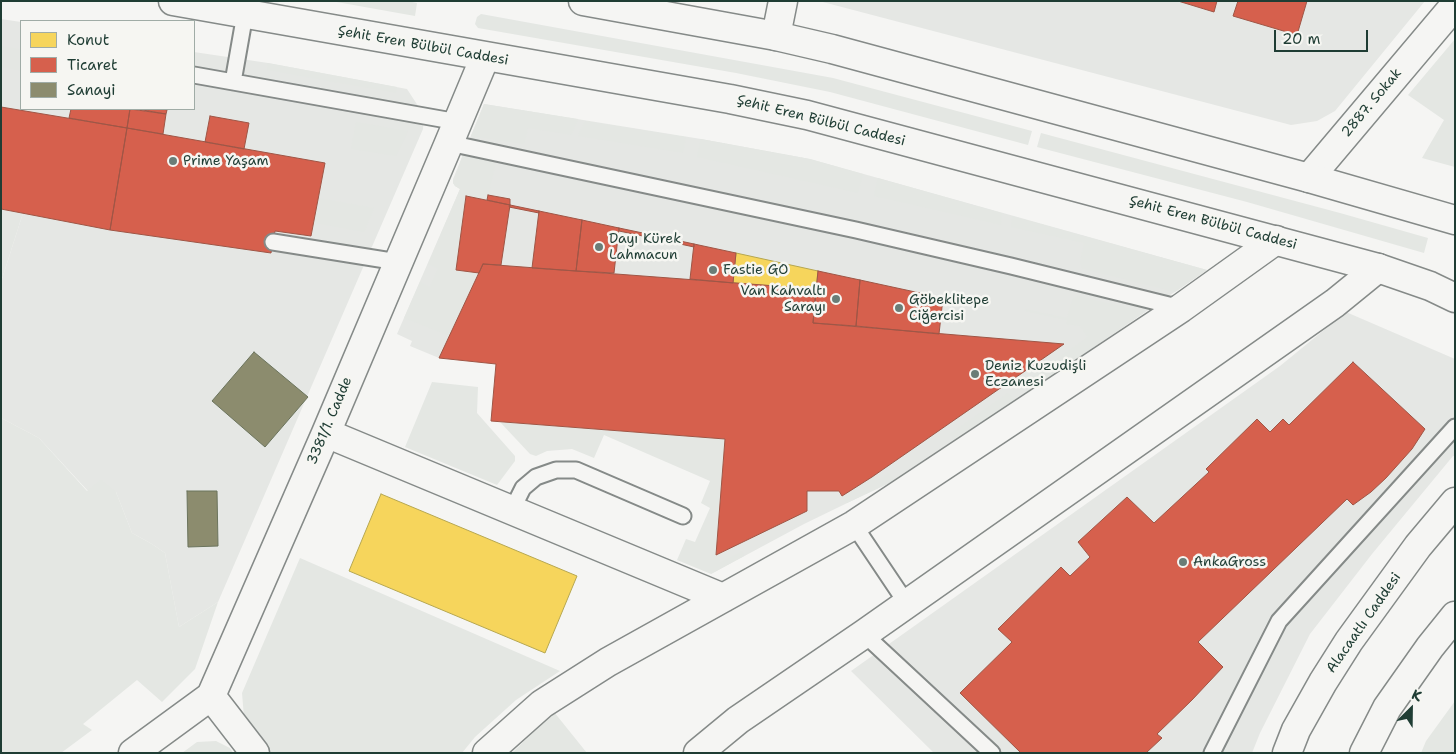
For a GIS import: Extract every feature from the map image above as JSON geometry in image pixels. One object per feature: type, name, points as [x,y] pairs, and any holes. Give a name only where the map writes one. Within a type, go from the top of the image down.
[{"type":"street","name":"Şehit Eren Bülbül Caddesi","points":[[174,1],[730,99],[806,115],[1378,268],[1430,286],[1455,298]]},
{"type":"street","points":[[583,1],[776,36],[832,49],[1308,178],[1455,220]]},
{"type":"street","points":[[776,36],[783,1]]},
{"type":"street","name":"2887. Sokak","points":[[1308,178],[1455,5]]},
{"type":"street","name":"3381/1. Cadde","points":[[211,696],[326,433],[485,57]]},
{"type":"street","points":[[487,753],[542,704],[608,662],[854,525],[1181,308],[1276,240]]},
{"type":"street","points":[[698,753],[738,720],[864,634],[1335,303],[1378,268]]},
{"type":"street","points":[[326,433],[723,598]]},
{"type":"street","name":"Alacaatlı Caddesi","points":[[1287,753],[1296,730],[1349,641],[1418,546],[1455,502]]},
{"type":"street","points":[[1364,753],[1387,708],[1430,647],[1455,616]]},
{"type":"street","points":[[133,753],[211,696],[255,753]]},
{"type":"lane","points":[[233,82],[245,14]]},
{"type":"lane","points":[[195,75],[233,82],[454,133],[1181,308]]},
{"type":"lane","points":[[273,242],[398,262]]},
{"type":"lane","points":[[1212,753],[1279,621],[1455,427]]},
{"type":"lane","points":[[512,510],[523,488],[536,477],[556,470],[576,470],[683,516]]},
{"type":"lane","points":[[854,525],[906,604]]},
{"type":"lane","points":[[864,634],[992,753]]},
{"type":"shaded area","points":[[331,1],[407,1],[417,3],[415,16]]},
{"type":"shaded area","points":[[819,1],[1425,1],[1335,111],[1317,121],[1291,125]]},
{"type":"shaded area","points":[[481,14],[833,78],[1032,131],[1028,145],[830,92],[736,73],[478,28],[475,24],[477,17]]},
{"type":"shaded area","points":[[1,19],[20,22],[20,110],[195,110],[195,52],[268,63],[407,89],[424,115],[423,129],[218,602],[179,627],[165,553],[132,533],[116,492],[88,491],[39,438],[1,418],[1,282],[23,213],[1,209]]},
{"type":"shaded area","points":[[1455,39],[1455,167],[1422,158],[1444,120],[1408,95]]},
{"type":"shaded area","points":[[1,46],[20,49],[20,71],[1,67]]},
{"type":"shaded area","points":[[268,63],[397,87],[396,93],[267,70]]},
{"type":"shaded area","points":[[484,104],[701,139],[810,159],[1207,270],[909,473],[804,524],[711,574],[717,551],[730,383],[439,358],[410,346],[412,341],[397,334],[460,189],[455,186],[453,179]]},
{"type":"shaded area","points":[[484,104],[578,119],[571,135],[528,128],[523,144],[471,136]]},
{"type":"shaded area","points":[[585,121],[686,137],[683,153],[578,136]]},
{"type":"shaded area","points":[[356,122],[408,131],[396,156],[351,149]]},
{"type":"shaded area","points":[[1041,133],[1428,238],[1424,253],[1247,202],[1037,147]]},
{"type":"shaded area","points":[[701,139],[810,159],[863,174],[858,193],[697,157]]},
{"type":"shaded area","points":[[463,154],[496,162],[487,200],[466,196],[456,269],[479,273],[450,336],[404,318],[420,282],[430,287],[438,269],[428,264],[460,189],[453,183]]},
{"type":"shaded area","points":[[878,178],[1002,213],[1001,225],[874,196]]},
{"type":"shaded area","points":[[319,198],[374,208],[364,232],[314,223]]},
{"type":"shaded area","points":[[1,209],[23,213],[1,282]]},
{"type":"shaded area","points":[[1012,216],[1207,270],[1175,292],[1084,269],[1081,267],[1080,262],[1084,243],[1011,227]]},
{"type":"shaded area","points":[[1079,296],[1145,312],[1029,392],[1023,383],[1088,337],[1080,326],[1066,324],[1067,320],[1025,311],[1026,309],[1067,318],[1072,301],[1075,297]]},
{"type":"shaded area","points":[[1346,312],[1455,359],[1455,456],[1453,456],[1372,554],[1310,634],[1260,733],[1252,753],[934,753],[851,671],[1280,366]]},
{"type":"shaded area","points":[[432,382],[478,387],[477,413],[515,456],[515,461],[497,485],[405,447]]},
{"type":"shaded area","points":[[1008,393],[1015,402],[956,443],[950,434]]},
{"type":"shaded area","points":[[1,418],[39,438],[87,491],[101,480],[116,492],[132,533],[165,553],[179,627],[218,602],[195,669],[162,702],[137,680],[83,724],[92,730],[61,753],[1,753]]},
{"type":"shaded area","points":[[500,422],[725,439],[716,555],[720,562],[742,551],[744,556],[711,574],[677,560],[686,539],[695,542],[710,508],[701,503],[710,481],[604,435],[594,458],[572,449],[547,451],[536,456],[530,454]]},
{"type":"shaded area","points":[[889,473],[894,481],[847,503],[842,496],[872,477],[876,481]]},
{"type":"shaded area","points":[[300,558],[560,671],[516,700],[475,737],[462,753],[264,753],[244,717],[242,693]]},
{"type":"shaded area","points":[[1455,701],[1455,753],[1421,753],[1426,741]]},
{"type":"shaded area","points":[[554,712],[587,753],[512,753]]},
{"type":"shaded area","points":[[216,741],[230,748],[233,753],[182,753],[197,742]]},
{"type":"building: Konut","points":[[736,253],[818,271],[816,289],[733,283]]},
{"type":"building: Konut","points":[[381,494],[577,576],[545,653],[349,571]]},
{"type":"building: Ticaret","points":[[1178,1],[1217,1],[1214,12]]},
{"type":"building: Ticaret","points":[[1238,1],[1307,1],[1297,35],[1233,16]]},
{"type":"building: Ticaret","points":[[1,107],[127,128],[110,230],[1,209]]},
{"type":"building: Ticaret","points":[[71,110],[130,110],[127,128],[69,118]]},
{"type":"building: Ticaret","points":[[130,110],[166,114],[163,134],[127,128]]},
{"type":"building: Ticaret","points":[[143,110],[167,110],[166,114]]},
{"type":"building: Ticaret","points":[[210,116],[249,123],[244,149],[205,142]]},
{"type":"building: Ticaret","points":[[127,128],[325,163],[311,236],[275,231],[271,253],[110,230]]},
{"type":"building: Ticaret","points":[[488,195],[510,199],[510,205],[487,200]]},
{"type":"building: Ticaret","points":[[466,196],[510,205],[501,265],[483,264],[479,273],[456,270]]},
{"type":"building: Ticaret","points":[[510,205],[539,211],[539,213],[509,207]]},
{"type":"building: Ticaret","points":[[539,211],[582,220],[576,271],[532,268]]},
{"type":"building: Ticaret","points":[[582,220],[619,228],[614,273],[576,271]]},
{"type":"building: Ticaret","points":[[619,228],[657,236],[657,239],[619,231]]},
{"type":"building: Ticaret","points":[[657,236],[694,244],[694,247],[657,239]]},
{"type":"building: Ticaret","points":[[694,244],[736,253],[733,283],[690,279]]},
{"type":"building: Ticaret","points":[[483,264],[816,289],[813,323],[1064,344],[842,496],[839,491],[807,491],[807,511],[716,555],[725,439],[491,421],[496,364],[439,358]]},
{"type":"building: Ticaret","points":[[818,271],[860,280],[856,326],[813,323]]},
{"type":"building: Ticaret","points":[[860,280],[943,298],[939,334],[856,326]]},
{"type":"building: Ticaret","name":"AnkaGross","points":[[1353,362],[1425,429],[1412,449],[1386,478],[1353,505],[1347,499],[1198,642],[1223,667],[1157,734],[1162,738],[1146,753],[1021,753],[960,693],[1012,642],[998,629],[1061,567],[1070,576],[1090,557],[1078,542],[1127,497],[1154,523],[1209,472],[1206,469],[1257,419],[1270,432],[1283,419],[1289,425]]},
{"type":"building: Sanayi","points":[[254,352],[308,397],[265,447],[212,401]]},
{"type":"building: Sanayi","points":[[187,491],[217,491],[218,546],[188,547]]},
{"type":"place","name":"Prime Yaşam","points":[[173,161]]},
{"type":"place","name":"Dayı Kürek Lahmacun","points":[[599,247]]},
{"type":"place","name":"Fastie GO","points":[[713,270]]},
{"type":"place","name":"Van Kahvaltı Sarayı","points":[[836,299]]},
{"type":"place","name":"Göbeklitepe Ciğercisi","points":[[899,308]]},
{"type":"place","name":"Deniz Kuzudişli Eczanesi","points":[[975,374]]},
{"type":"place","name":"AnkaGross","points":[[1183,562]]}]
